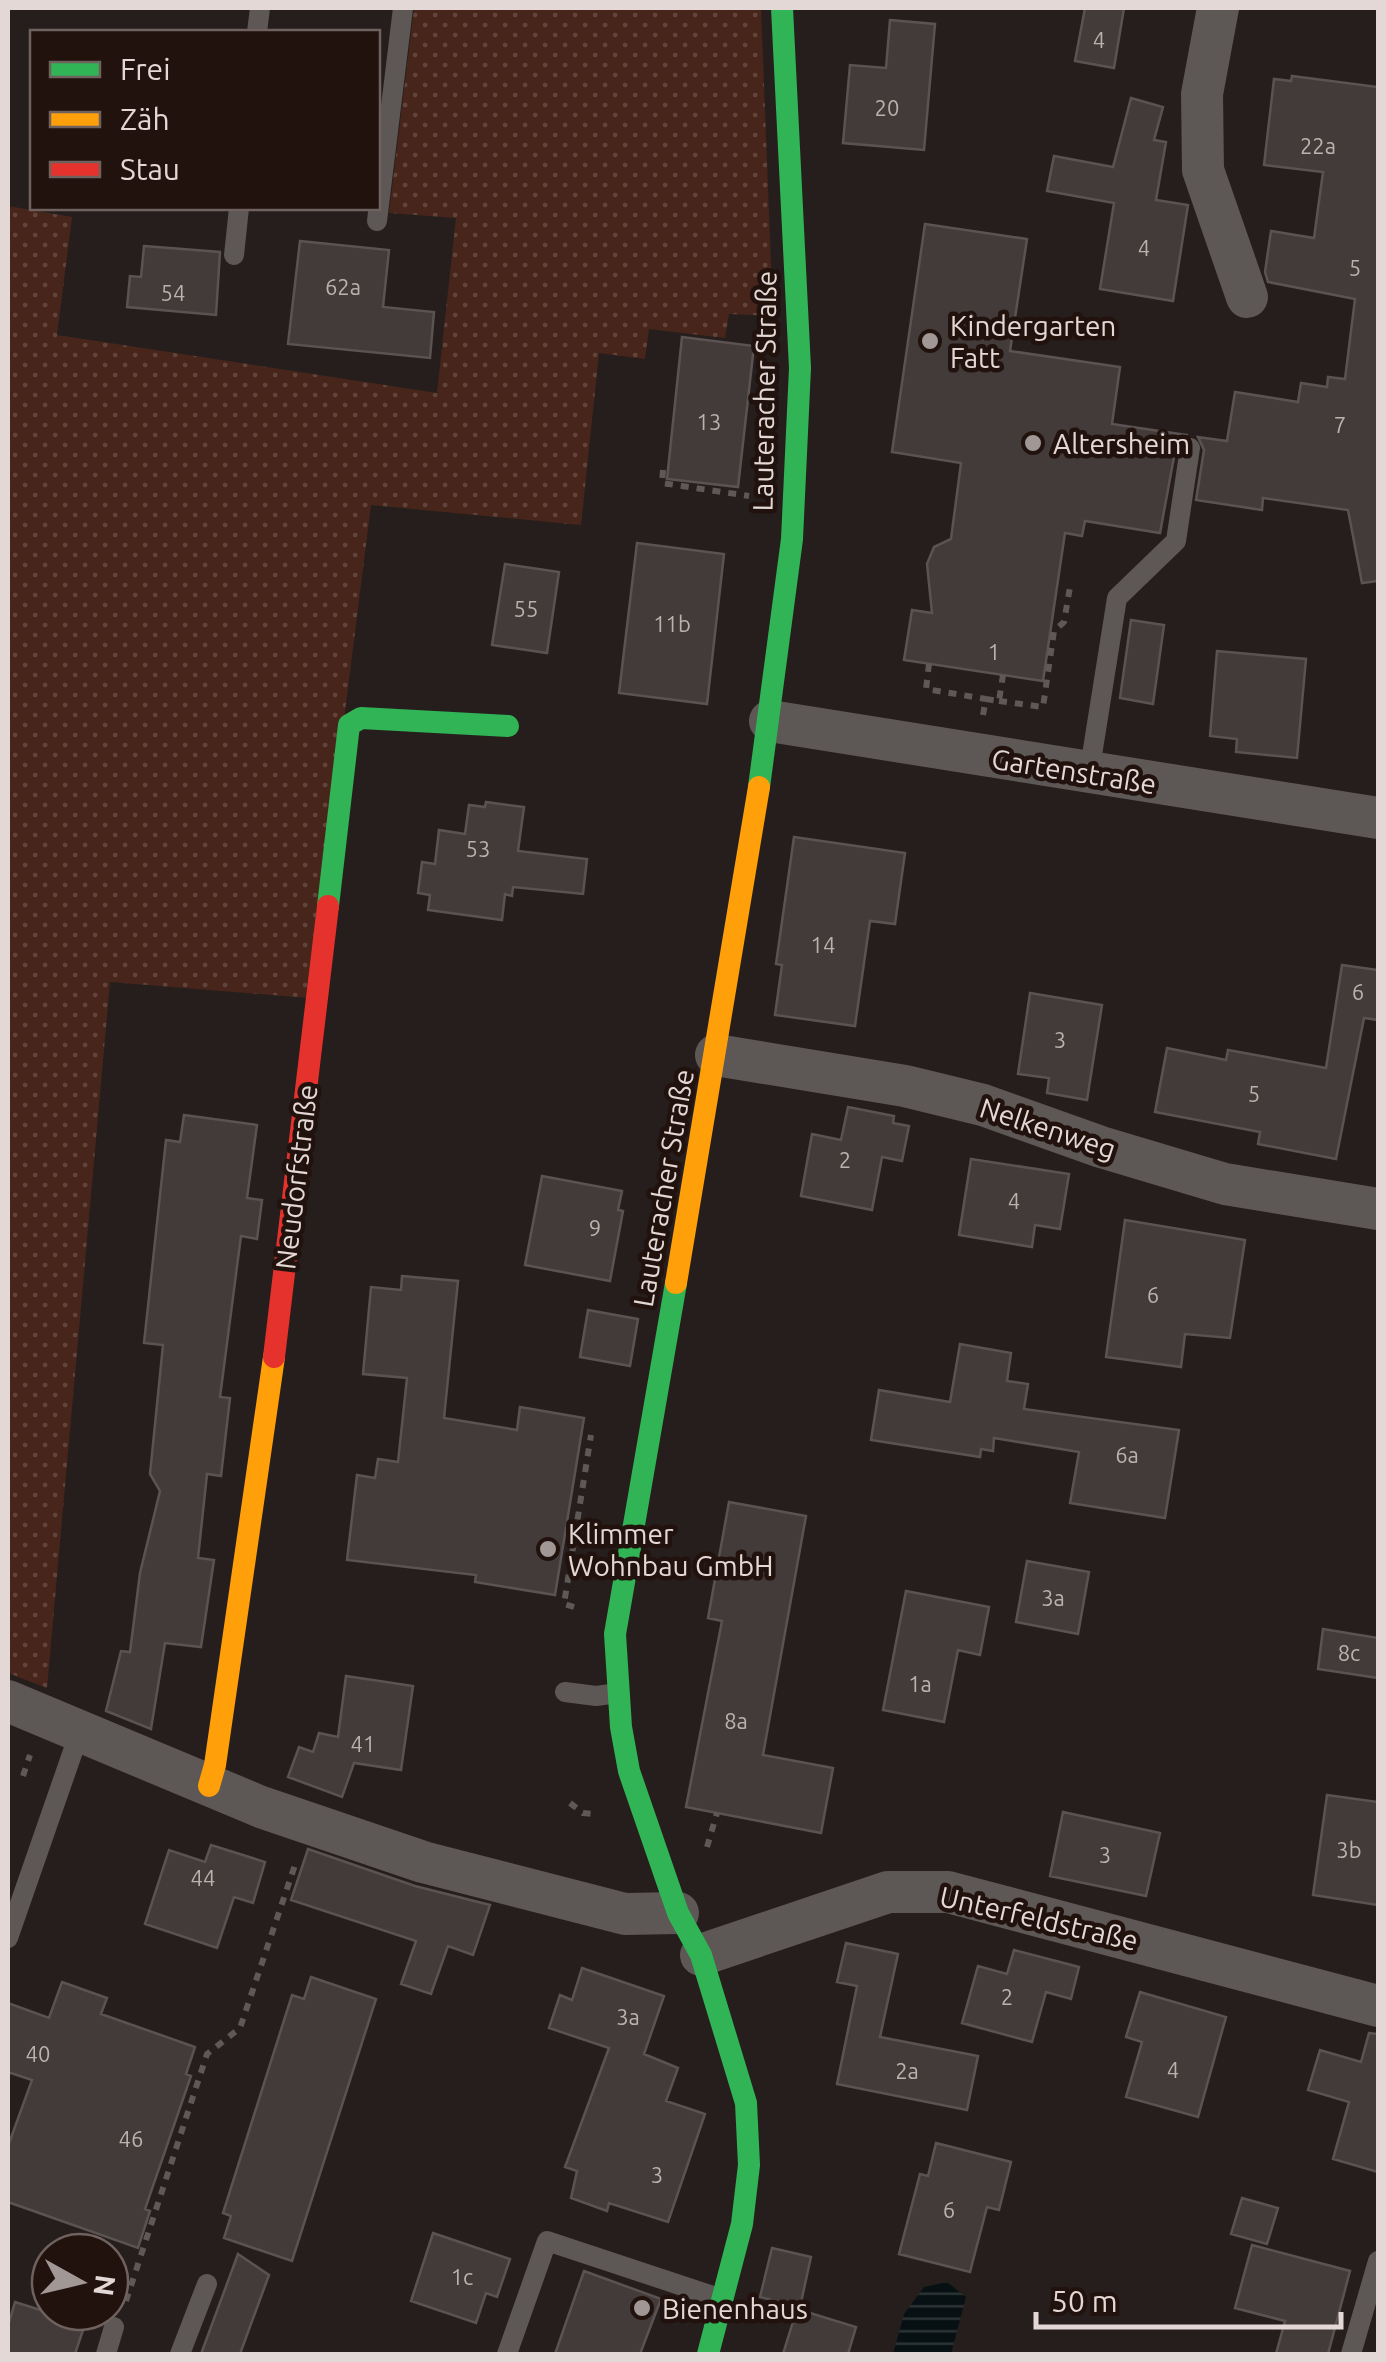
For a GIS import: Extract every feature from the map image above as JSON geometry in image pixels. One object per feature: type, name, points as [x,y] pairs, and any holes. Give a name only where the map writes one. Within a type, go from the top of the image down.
[{"type":"street","name":"Lauteracher Straße","points":[[708,2354],[742,2224],[749,2165],[746,2103],[701,1956],[678,1913],[629,1771],[618,1693],[615,1634],[716,1055],[792,539],[800,368],[782,8]]},
{"type":"street","points":[[1218,8],[1202,94],[1203,170],[1247,297]]},
{"type":"street","name":"Neudorfstraße","points":[[208,1786],[215,1765],[267,1421],[349,725],[362,718],[508,726]]},
{"type":"street","name":"Gartenstraße","points":[[760,738],[1089,774],[1378,818]]},
{"type":"street","name":"Nelkenweg","points":[[716,1055],[905,1086],[983,1106],[1224,1184],[1378,1208]]},
{"type":"street","points":[[8,1701],[208,1786],[423,1862],[625,1914],[678,1913]]},
{"type":"street","name":"Unterfeldstraße","points":[[701,1956],[888,1892],[948,1892],[1378,2006]]},
{"type":"lane","points":[[380,195],[402,8]]},
{"type":"lane","points":[[234,255],[239,210]]},
{"type":"lane","points":[[377,221],[378,210]]},
{"type":"lane","points":[[1089,774],[1116,659],[1117,598],[1176,541],[1190,448]]},
{"type":"lane","points":[[565,1692],[596,1696],[618,1693]]},
{"type":"lane","points":[[8,1938],[80,1731]]},
{"type":"lane","points":[[507,2354],[548,2241],[724,2300]]},
{"type":"lane","points":[[1352,2354],[1378,2261]]},
{"type":"lane","points":[[180,2354],[206,2284]]},
{"type":"path","points":[[663,470],[662,484],[752,496]]},
{"type":"path","points":[[929,664],[926,689],[1043,707],[1054,631],[1064,622],[1070,587]]},
{"type":"path","points":[[999,700],[1003,674]]},
{"type":"path","points":[[982,718],[986,699]]},
{"type":"path","points":[[579,1608],[564,1604],[592,1435]]},
{"type":"path","points":[[130,2289],[207,2054],[240,2028],[296,1860]]},
{"type":"shaded area","points":[[414,8],[761,8],[773,316],[729,314],[725,338],[649,329],[645,359],[599,353],[581,525],[371,505],[309,998],[110,982],[47,1688],[8,1673],[8,206],[72,217],[57,335],[437,393],[456,218],[389,213]]},
{"type":"shaded area","points":[[947,2282],[966,2297],[951,2354],[893,2354],[904,2314],[924,2287]]},
{"type":"building","points":[[1085,8],[1124,8],[1114,68],[1075,61]]},
{"type":"building","points":[[890,20],[935,24],[924,150],[843,143],[850,65],[886,68]]},
{"type":"building","points":[[1292,76],[1378,87],[1378,581],[1362,583],[1348,510],[1263,498],[1262,510],[1196,500],[1204,450],[1198,437],[1227,441],[1235,392],[1298,402],[1301,383],[1327,387],[1328,377],[1345,379],[1355,299],[1268,282],[1265,272],[1271,231],[1314,238],[1323,172],[1264,165],[1274,79],[1291,81]]},
{"type":"building","points":[[1131,98],[1163,107],[1154,140],[1166,142],[1156,200],[1188,205],[1173,301],[1100,289],[1114,203],[1047,191],[1054,156],[1113,167]]},
{"type":"building","name":"Altersheim","points":[[925,224],[1027,239],[1010,351],[1120,367],[1112,424],[1186,435],[1176,446],[1160,533],[1085,521],[1082,536],[1065,533],[1043,681],[904,660],[912,610],[932,613],[927,564],[934,547],[951,539],[961,463],[892,452]]},
{"type":"building","points":[[300,241],[389,250],[383,307],[434,312],[430,358],[288,344]]},
{"type":"building","points":[[144,246],[220,252],[216,315],[127,307],[130,276],[141,277]]},
{"type":"building","points":[[682,337],[754,346],[738,487],[667,479]]},
{"type":"building","points":[[637,543],[724,554],[707,704],[619,693]]},
{"type":"building","points":[[505,564],[559,572],[547,653],[492,645]]},
{"type":"building","points":[[1131,620],[1164,625],[1153,704],[1120,698]]},
{"type":"building","points":[[1217,651],[1306,659],[1297,758],[1236,752],[1237,739],[1210,736]]},
{"type":"building","points":[[486,802],[524,807],[518,851],[587,859],[583,894],[513,887],[512,896],[505,894],[502,920],[428,910],[430,895],[418,893],[422,862],[435,864],[439,830],[465,834],[469,805],[485,807]]},
{"type":"building","points":[[794,837],[905,853],[895,924],[870,921],[855,1026],[775,1015],[782,965],[776,964]]},
{"type":"building","points":[[1342,965],[1378,970],[1378,1020],[1364,1018],[1336,1159],[1258,1144],[1260,1132],[1155,1112],[1167,1048],[1226,1060],[1228,1050],[1326,1068]]},
{"type":"building","points":[[1030,993],[1102,1005],[1087,1100],[1047,1093],[1049,1078],[1018,1074]]},
{"type":"building","points":[[848,1107],[894,1116],[893,1123],[909,1126],[902,1161],[882,1157],[872,1210],[801,1196],[812,1134],[841,1140]]},
{"type":"building","points":[[184,1115],[257,1125],[247,1198],[262,1200],[257,1239],[241,1236],[220,1397],[230,1398],[221,1476],[207,1474],[198,1558],[214,1560],[201,1647],[165,1643],[151,1729],[106,1711],[121,1651],[130,1652],[140,1573],[160,1491],[150,1474],[163,1345],[144,1343],[166,1140],[180,1142]]},
{"type":"building","points":[[971,1159],[1069,1174],[1060,1229],[1035,1225],[1032,1247],[959,1235]]},
{"type":"building","points":[[542,1176],[622,1191],[618,1210],[623,1211],[610,1281],[525,1265]]},
{"type":"building","points":[[1125,1220],[1245,1240],[1230,1338],[1185,1334],[1181,1367],[1106,1357]]},
{"type":"building","points":[[402,1276],[458,1281],[444,1418],[517,1430],[520,1407],[584,1418],[555,1595],[475,1582],[476,1575],[347,1560],[357,1475],[375,1478],[378,1459],[398,1462],[407,1378],[363,1374],[371,1287],[401,1290]]},
{"type":"building","points":[[588,1310],[638,1319],[630,1366],[580,1357]]},
{"type":"building","points":[[960,1344],[1011,1353],[1007,1381],[1028,1384],[1024,1409],[1179,1430],[1165,1518],[1070,1503],[1079,1452],[994,1438],[993,1451],[981,1449],[980,1457],[871,1440],[879,1390],[950,1402]]},
{"type":"building","points":[[729,1502],[806,1516],[763,1755],[833,1768],[821,1833],[686,1807],[722,1621],[708,1618]]},
{"type":"building","points":[[1027,1561],[1089,1572],[1078,1634],[1016,1622]]},
{"type":"building","points":[[906,1591],[989,1607],[980,1655],[958,1650],[944,1722],[883,1710]]},
{"type":"building","points":[[1323,1629],[1378,1638],[1378,1678],[1318,1669]]},
{"type":"building","points":[[346,1676],[413,1686],[401,1770],[354,1763],[342,1797],[288,1777],[299,1747],[313,1752],[319,1733],[338,1737]]},
{"type":"building","points":[[1327,1795],[1378,1802],[1378,1905],[1313,1895]]},
{"type":"building","points":[[1063,1812],[1160,1833],[1146,1896],[1050,1876]]},
{"type":"building","points":[[211,1845],[265,1862],[253,1903],[234,1897],[217,1948],[145,1924],[169,1850],[205,1862]]},
{"type":"building","points":[[308,1849],[415,1886],[490,1905],[473,1955],[448,1946],[431,1994],[401,1984],[416,1941],[291,1900]]},
{"type":"building","points":[[846,1943],[898,1954],[880,2037],[978,2056],[967,2110],[837,2084],[857,1986],[837,1982]]},
{"type":"building","points":[[1014,1950],[1079,1967],[1071,1999],[1046,1992],[1032,2042],[962,2023],[978,1966],[1007,1974]]},
{"type":"building","points":[[582,1968],[664,1996],[644,2054],[678,2068],[666,2101],[705,2114],[668,2222],[609,2203],[607,2211],[571,2198],[577,2171],[565,2167],[609,2048],[549,2028],[560,1995],[572,2000]]},
{"type":"building","points":[[311,1977],[376,1999],[292,2261],[224,2238],[231,2216],[223,2213],[292,1995],[304,1999]]},
{"type":"building","points":[[62,1982],[107,1998],[101,2014],[195,2047],[186,2074],[191,2076],[145,2209],[150,2211],[138,2248],[130,2245],[130,2232],[93,2232],[8,2202],[8,2146],[32,2080],[8,2072],[8,2003],[49,2018]]},
{"type":"building","points":[[1140,1992],[1226,2017],[1198,2117],[1126,2097],[1142,2042],[1126,2037]]},
{"type":"building","points":[[1369,2033],[1378,2034],[1378,2172],[1333,2159],[1349,2102],[1308,2090],[1320,2050],[1361,2062]]},
{"type":"building","points":[[936,2143],[1011,2162],[999,2210],[987,2207],[970,2272],[899,2254],[920,2174],[928,2176]]},
{"type":"building","points":[[1242,2198],[1278,2208],[1267,2244],[1231,2234]]},
{"type":"building","points":[[433,2233],[510,2259],[497,2297],[486,2293],[476,2323],[411,2301]]},
{"type":"building","points":[[1252,2245],[1350,2271],[1328,2354],[1276,2354],[1285,2321],[1235,2308]]},
{"type":"building","points":[[772,2248],[811,2257],[800,2307],[760,2297]]},
{"type":"building","points":[[238,2254],[269,2275],[240,2354],[201,2354]]},
{"type":"building","points":[[584,2271],[661,2299],[640,2354],[555,2354]]},
{"type":"building","points":[[15,2302],[30,2307],[30,2332],[82,2332],[75,2354],[8,2354],[8,2326]]},
{"type":"building","points":[[797,2309],[856,2327],[848,2354],[783,2354]]},
{"type":"traffic: fast","points":[[759,787],[792,539],[800,368],[782,8]]},
{"type":"traffic: fast","points":[[328,906],[349,725],[361,718],[508,726]]},
{"type":"traffic: fast","points":[[676,1283],[615,1634],[621,1727],[629,1771],[678,1913],[701,1955],[746,2103],[749,2165],[742,2224],[708,2354]]},
{"type":"traffic: slow","points":[[676,1283],[759,787]]},
{"type":"traffic: slow","points":[[209,1786],[274,1357]]},
{"type":"traffic: jam","points":[[274,1357],[328,906]]},
{"type":"place","name":"Kindergarten Fatt","points":[[930,341]]},
{"type":"place","name":"Altersheim","points":[[1033,443]]},
{"type":"place","name":"Klimmer Wohnbau GmbH","points":[[548,1549]]},
{"type":"place","name":"Bienenhaus","points":[[642,2308]]}]
